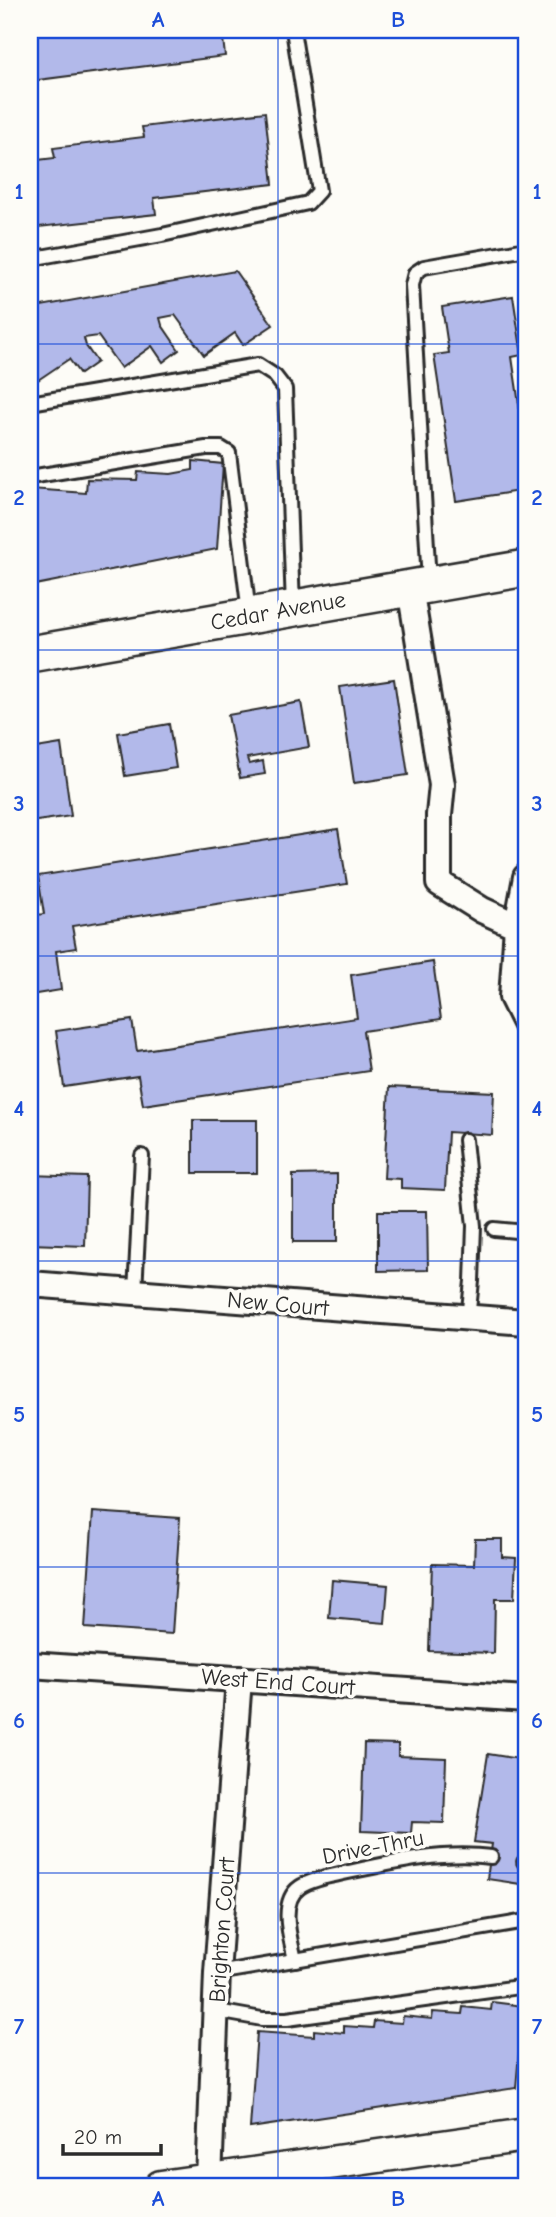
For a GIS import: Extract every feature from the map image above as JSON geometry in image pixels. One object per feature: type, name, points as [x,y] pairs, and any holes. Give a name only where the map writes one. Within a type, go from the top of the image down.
[{"type":"main road","name":"Cedar Avenue","points":[[30,654],[526,568]]},
{"type":"street","points":[[419,586],[442,785],[439,883],[482,911],[517,926]]},
{"type":"street","points":[[526,877],[517,926],[512,998],[526,1026]]},
{"type":"street","name":"New Court","points":[[30,1284],[526,1322]]},
{"type":"street","name":"West End Court","points":[[30,1665],[526,1699]]},
{"type":"street","name":"Brighton Court","points":[[209,2181],[217,1973],[239,1679]]},
{"type":"street","points":[[161,2187],[526,2136]]},
{"type":"lane","points":[[30,259],[162,235],[308,203],[319,191],[293,30]]},
{"type":"lane","points":[[419,586],[412,285],[415,273],[424,267],[521,250],[526,255]]},
{"type":"lane","points":[[30,403],[258,366],[275,376],[285,389],[293,609]]},
{"type":"lane","points":[[30,477],[206,447],[221,448],[229,453],[249,616]]},
{"type":"lane","points":[[465,1140],[474,1226],[468,1319]]},
{"type":"lane","points":[[135,1292],[142,1156]]},
{"type":"lane","points":[[494,1229],[526,1232]]},
{"type":"lane","name":"Drive-Thru","points":[[295,1960],[288,1913],[291,1898],[297,1889],[308,1882],[431,1856],[461,1854],[491,1857]]},
{"type":"lane","points":[[217,1973],[526,1921]]},
{"type":"lane","points":[[217,2011],[269,2020],[287,2019],[526,1986]]},
{"type":"building","points":[[30,30],[222,30],[225,56],[30,81]]},
{"type":"building","points":[[265,112],[273,184],[154,198],[156,214],[30,228],[30,161],[55,158],[53,148],[144,137],[142,127]]},
{"type":"building","points":[[235,271],[273,325],[243,345],[235,333],[204,355],[175,315],[160,318],[179,350],[163,362],[152,346],[121,368],[98,336],[84,338],[97,362],[80,374],[69,359],[38,380],[30,369],[30,308]]},
{"type":"building","points":[[513,296],[522,355],[512,357],[521,418],[526,417],[526,490],[456,501],[434,355],[449,353],[442,307]]},
{"type":"building","points":[[193,461],[223,464],[217,549],[30,586],[31,489],[86,493],[87,479],[137,480],[138,472],[171,474],[193,470]]},
{"type":"building","points":[[394,679],[408,775],[354,783],[340,687]]},
{"type":"building","points":[[301,702],[309,747],[247,758],[249,764],[263,761],[265,774],[240,778],[228,715]]},
{"type":"building","points":[[169,724],[176,768],[125,776],[118,733]]},
{"type":"building","points":[[61,744],[71,816],[30,822],[30,749]]},
{"type":"building","points":[[338,829],[347,884],[72,926],[76,948],[56,951],[61,990],[30,995],[30,916],[44,914],[38,876]]},
{"type":"building","points":[[433,962],[441,1019],[363,1031],[369,1071],[143,1105],[138,1076],[64,1087],[56,1031],[132,1020],[137,1051],[357,1018],[351,975]]},
{"type":"building","points":[[389,1087],[494,1092],[492,1135],[448,1132],[445,1190],[401,1188],[401,1179],[384,1178]]},
{"type":"building","points":[[193,1120],[257,1120],[257,1173],[193,1173]]},
{"type":"building","points":[[337,1174],[337,1242],[293,1242],[293,1175]]},
{"type":"building","points":[[30,1175],[87,1177],[85,1246],[30,1244]]},
{"type":"building","points":[[378,1211],[427,1211],[428,1270],[378,1271]]},
{"type":"building","points":[[93,1512],[180,1518],[172,1634],[85,1628]]},
{"type":"building","points":[[475,1539],[502,1539],[502,1557],[516,1558],[514,1599],[495,1599],[494,1653],[429,1651],[432,1564],[474,1565]]},
{"type":"building","points":[[332,1580],[388,1585],[385,1623],[329,1618]]},
{"type":"building","points":[[364,1743],[398,1744],[398,1756],[446,1758],[444,1823],[412,1822],[411,1833],[361,1831]]},
{"type":"building","points":[[488,1754],[526,1760],[526,1851],[521,1884],[487,1879],[492,1844],[474,1842]]},
{"type":"building","points":[[492,2002],[523,2006],[516,2088],[250,2128],[257,2032],[314,2036],[314,2030],[344,2033],[344,2026],[373,2028],[374,2021],[402,2023],[403,2016],[432,2019],[433,2012],[462,2014],[463,2007],[491,2010]]}]
